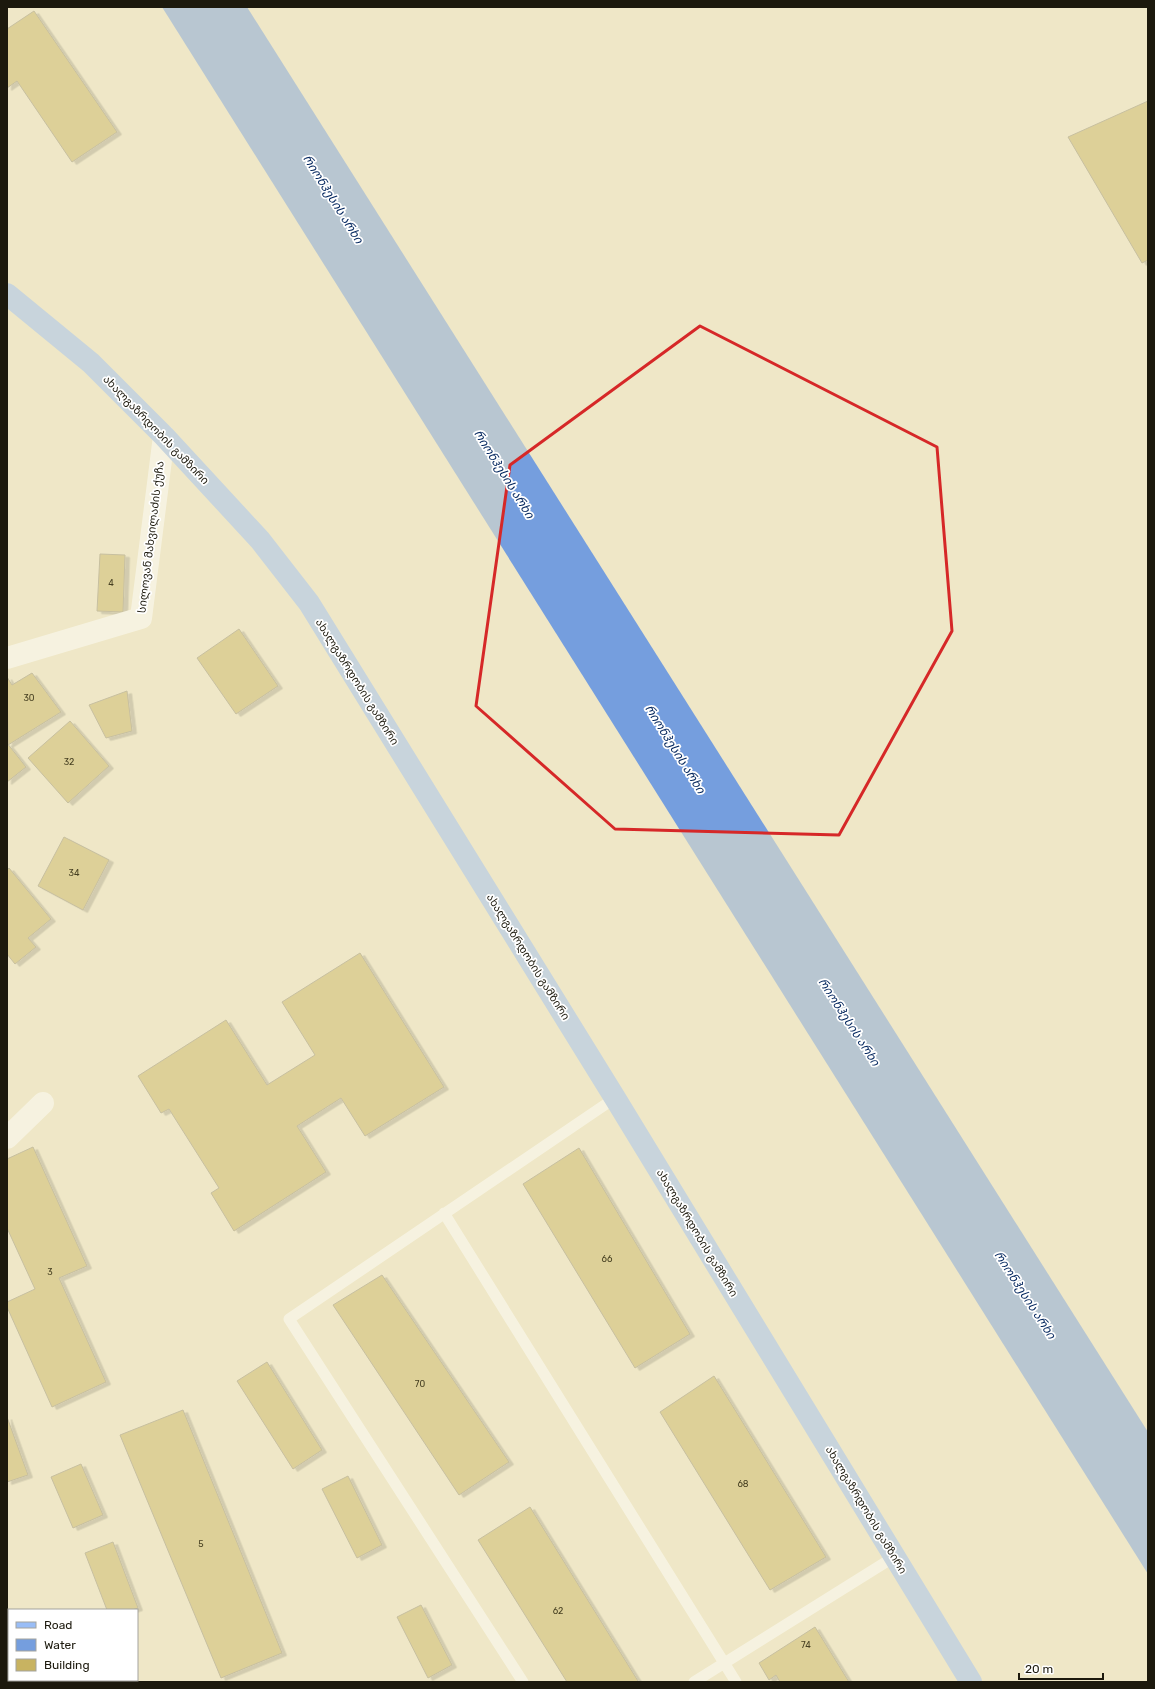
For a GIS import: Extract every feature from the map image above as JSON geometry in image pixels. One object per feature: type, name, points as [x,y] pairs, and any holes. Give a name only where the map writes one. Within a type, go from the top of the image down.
[{"type":"main road","name":"ახალგაზრდობის გამზირი","points":[[7,294],[91,363],[164,436],[260,540],[309,603],[615,1098],[971,1682]]},
{"type":"street","name":"სილოვან მახვილაძის ქუჩა","points":[[7,658],[141,618],[164,436]]},
{"type":"street","points":[[7,1138],[43,1103]]},
{"type":"lane","points":[[523,1682],[289,1319],[615,1098]]},
{"type":"lane","points":[[444,1213],[736,1682]]},
{"type":"lane","points":[[694,1682],[894,1557]]},
{"type":"highlighted area","points":[[700,326],[937,447],[952,631],[839,835],[615,829],[476,706],[510,465]]},
{"type":"water","name":"რიონჰესის არხი","points":[[162,7],[247,7],[1148,1432],[1148,1574]]},
{"type":"building","points":[[34,11],[117,132],[72,162],[17,81],[7,88],[7,29]]},
{"type":"building","points":[[1148,101],[1148,260],[1142,263],[1068,137]]},
{"type":"building","points":[[100,554],[125,555],[123,612],[97,611]]},
{"type":"building","points":[[239,629],[278,686],[236,714],[197,658]]},
{"type":"building","points":[[32,673],[61,712],[8,745],[7,677],[12,685]]},
{"type":"building","points":[[127,691],[132,731],[106,738],[89,705]]},
{"type":"building","points":[[70,721],[109,766],[68,803],[28,758]]},
{"type":"building","points":[[7,743],[26,767],[7,782]]},
{"type":"building","points":[[64,837],[109,860],[83,910],[38,886]]},
{"type":"building","points":[[9,868],[51,919],[28,938],[36,947],[15,964],[7,954],[7,870]]},
{"type":"building","points":[[360,953],[444,1087],[365,1136],[341,1098],[297,1126],[326,1172],[234,1231],[211,1193],[219,1188],[169,1109],[161,1113],[138,1076],[226,1020],[267,1085],[315,1055],[282,1002]]},
{"type":"building","points":[[33,1147],[87,1266],[59,1278],[106,1382],[52,1407],[7,1307],[7,1302],[35,1289],[7,1228],[7,1159]]},
{"type":"building","points":[[579,1148],[690,1334],[635,1368],[523,1184]]},
{"type":"building","points":[[382,1275],[509,1462],[459,1495],[333,1305]]},
{"type":"building","points":[[267,1362],[322,1450],[293,1469],[237,1381]]},
{"type":"building","points":[[714,1376],[826,1557],[770,1590],[660,1412]]},
{"type":"building","points":[[183,1410],[282,1653],[221,1678],[120,1435]]},
{"type":"building","points":[[7,1417],[28,1475],[7,1482]]},
{"type":"building","points":[[81,1464],[103,1515],[73,1528],[51,1477]]},
{"type":"building","points":[[348,1476],[382,1545],[357,1558],[322,1489]]},
{"type":"building","points":[[530,1507],[638,1681],[567,1682],[478,1540]]},
{"type":"building","points":[[113,1542],[138,1608],[107,1609],[85,1553]]},
{"type":"building","points":[[421,1605],[452,1665],[428,1678],[397,1617]]},
{"type":"building","points":[[815,1627],[849,1682],[780,1682],[776,1675],[769,1680],[759,1663]]}]
